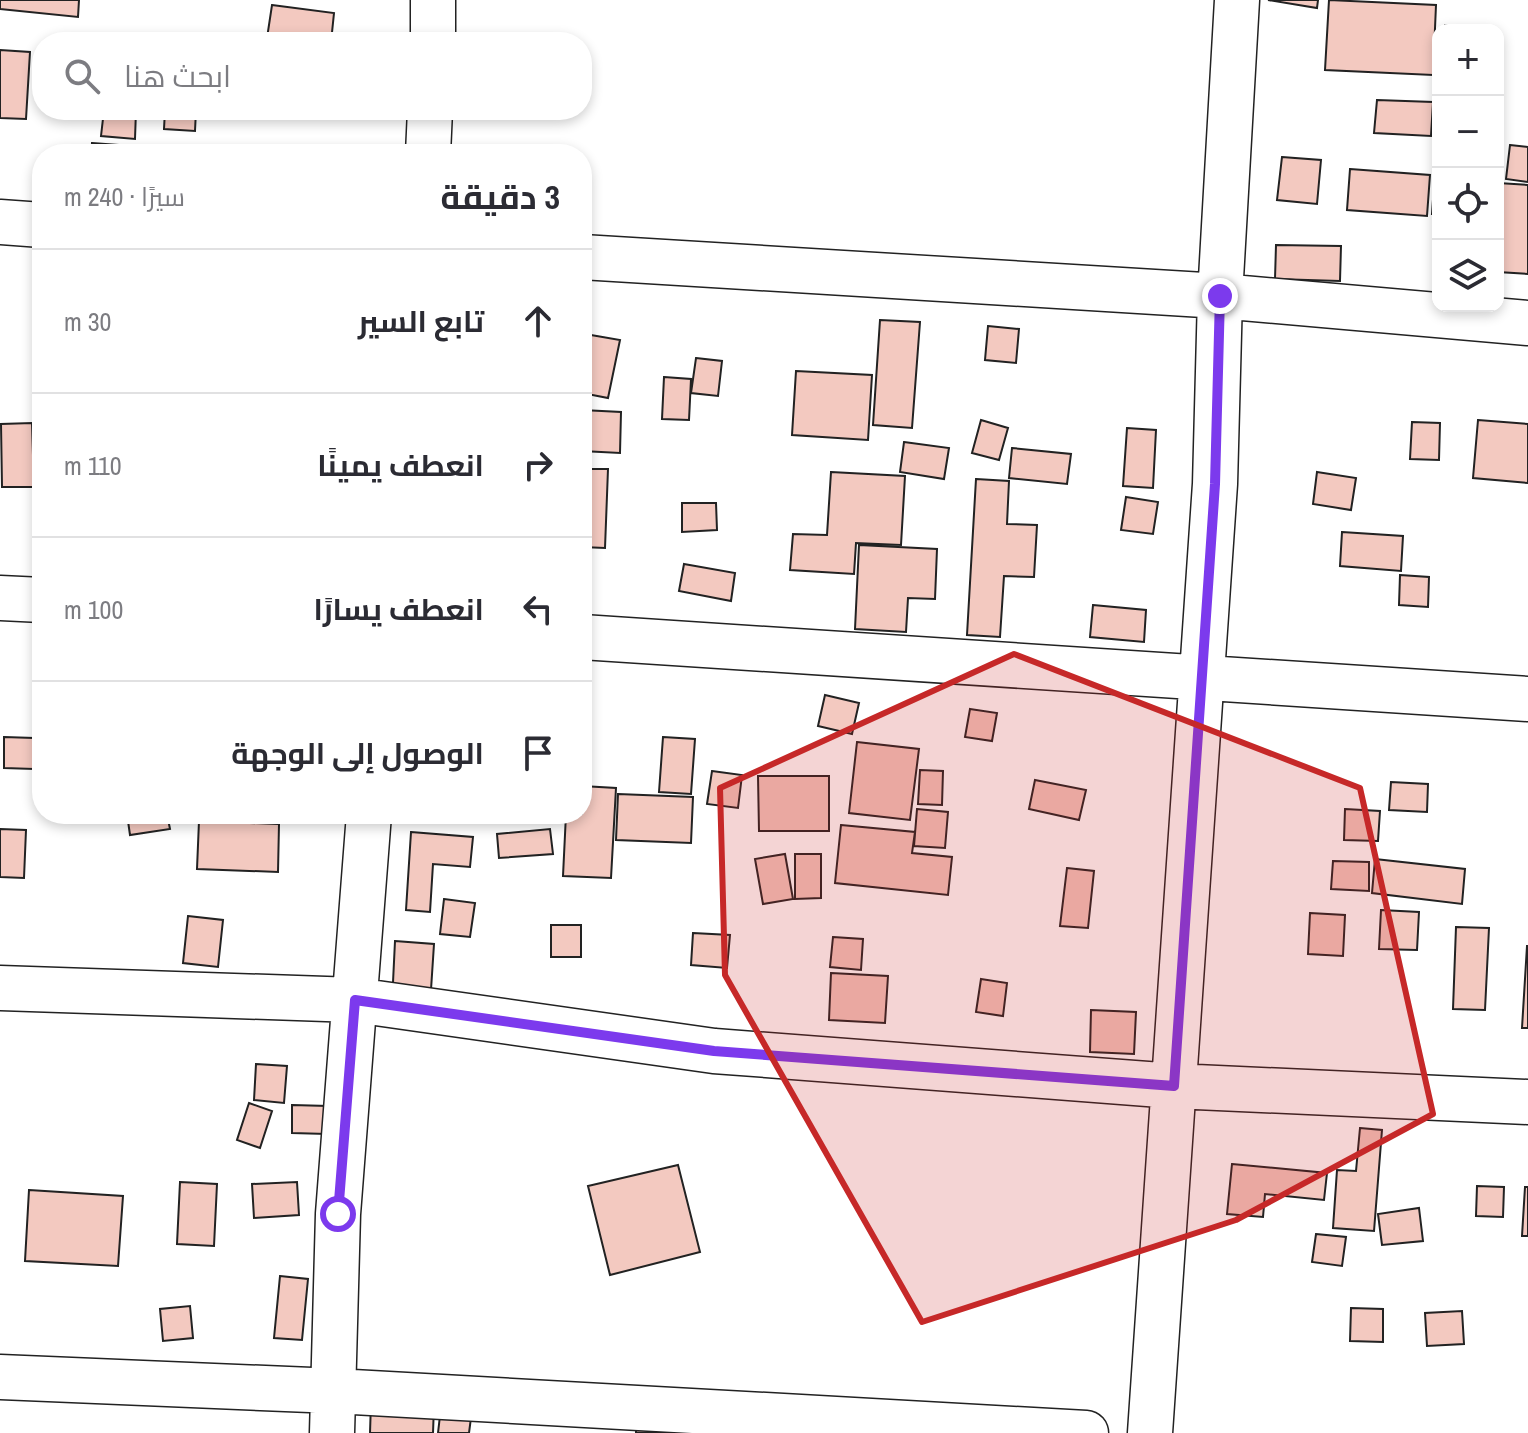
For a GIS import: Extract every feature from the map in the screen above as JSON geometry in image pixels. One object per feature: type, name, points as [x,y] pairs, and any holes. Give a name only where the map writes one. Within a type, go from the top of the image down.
[{"type":"street","points":[[433,0],[433,32]]},
{"type":"street","points":[[1150,1433],[1215,484],[1220,296],[1237,0]]},
{"type":"street","points":[[428,144],[430,120]]},
{"type":"street","points":[[0,222],[32,224]]},
{"type":"street","points":[[592,258],[1220,296],[1528,323]]},
{"type":"street","points":[[0,598],[32,600]]},
{"type":"street","points":[[592,638],[1528,699]]},
{"type":"street","points":[[334,1412],[338,1214],[368,824]]},
{"type":"street","points":[[0,988],[355,1000],[714,1051],[1174,1086],[1528,1102]]},
{"type":"street","points":[[0,1377],[334,1412],[1086,1433]]},
{"type":"highlighted area","points":[[1014,654],[1360,788],[1433,1114],[1236,1220],[922,1322],[725,975],[720,788]]},
{"type":"building","points":[[0,0],[79,0],[78,17],[0,9]]},
{"type":"building","points":[[1268,0],[1318,0],[1317,8]]},
{"type":"building","points":[[1329,0],[1436,5],[1435,24],[1432,24],[1432,75],[1325,70]]},
{"type":"building","points":[[272,5],[334,13],[332,32],[268,32]]},
{"type":"building","points":[[0,50],[30,52],[26,119],[0,118]]},
{"type":"building","points":[[1377,100],[1432,102],[1431,136],[1374,133]]},
{"type":"building","points":[[103,120],[136,120],[135,139],[101,136]]},
{"type":"building","points":[[164,120],[196,120],[195,131],[164,129]]},
{"type":"building","points":[[1510,145],[1528,147],[1528,182],[1506,179]]},
{"type":"building","points":[[1282,157],[1321,160],[1317,204],[1277,200]]},
{"type":"building","points":[[1350,169],[1430,175],[1427,216],[1347,210]]},
{"type":"building","points":[[1504,183],[1528,185],[1528,274],[1504,272]]},
{"type":"building","points":[[1276,245],[1341,246],[1340,281],[1275,279]]},
{"type":"building","points":[[880,320],[920,322],[912,428],[873,425]]},
{"type":"building","points":[[988,326],[1019,329],[1016,363],[985,360]]},
{"type":"building","points":[[592,335],[620,340],[608,398],[592,395]]},
{"type":"building","points":[[696,358],[722,361],[718,396],[691,393]]},
{"type":"building","points":[[796,371],[872,375],[868,440],[792,435]]},
{"type":"building","points":[[664,377],[691,379],[689,420],[662,419]]},
{"type":"building","points":[[592,411],[621,412],[620,453],[592,452]]},
{"type":"building","points":[[981,420],[1008,428],[999,460],[972,453]]},
{"type":"building","points":[[1478,420],[1528,424],[1528,483],[1473,478]]},
{"type":"building","points":[[1412,422],[1440,423],[1439,460],[1410,459]]},
{"type":"building","points":[[32,423],[32,487],[2,487],[1,424]]},
{"type":"building","points":[[1127,428],[1156,430],[1153,488],[1123,486]]},
{"type":"building","points":[[904,442],[949,448],[944,479],[900,472]]},
{"type":"building","points":[[1012,448],[1071,454],[1067,484],[1009,478]]},
{"type":"building","points":[[592,469],[608,469],[605,548],[592,547]]},
{"type":"building","points":[[831,472],[905,476],[901,545],[856,543],[854,574],[790,570],[793,534],[827,535]]},
{"type":"building","points":[[1317,472],[1356,478],[1351,510],[1313,504]]},
{"type":"building","points":[[976,479],[1009,481],[1007,524],[1037,525],[1034,577],[1004,576],[1000,637],[967,635]]},
{"type":"building","points":[[1126,497],[1158,502],[1153,534],[1121,530]]},
{"type":"building","points":[[682,503],[716,503],[717,530],[682,532]]},
{"type":"building","points":[[1342,532],[1403,536],[1401,571],[1340,566]]},
{"type":"building","points":[[859,545],[937,549],[935,599],[908,598],[906,632],[855,629]]},
{"type":"building","points":[[684,564],[735,573],[731,601],[679,591]]},
{"type":"building","points":[[1400,575],[1429,577],[1428,607],[1399,605]]},
{"type":"building","points":[[1093,605],[1146,610],[1144,642],[1090,637]]},
{"type":"building","points":[[825,695],[859,703],[852,734],[818,726]]},
{"type":"building","points":[[970,709],[997,713],[992,741],[965,737]]},
{"type":"building","points":[[4,737],[32,738],[32,769],[4,768]]},
{"type":"building","points":[[663,737],[695,739],[691,794],[659,792]]},
{"type":"building","points":[[857,742],[919,749],[910,820],[849,813]]},
{"type":"building","points":[[920,770],[943,771],[942,805],[918,804]]},
{"type":"building","points":[[712,771],[742,775],[738,808],[707,804]]},
{"type":"building","points":[[758,776],[829,776],[829,831],[759,831]]},
{"type":"building","points":[[1035,780],[1086,790],[1079,820],[1029,809]]},
{"type":"building","points":[[1391,782],[1428,784],[1427,812],[1389,810]]},
{"type":"building","points":[[592,787],[616,788],[611,878],[563,876],[566,824],[592,824]]},
{"type":"building","points":[[618,794],[693,797],[691,843],[616,840]]},
{"type":"building","points":[[917,809],[948,812],[945,848],[914,846]]},
{"type":"building","points":[[1345,809],[1380,811],[1378,841],[1344,840]]},
{"type":"building","points":[[128,824],[169,824],[170,829],[130,835]]},
{"type":"building","points":[[199,824],[279,824],[278,872],[197,869]]},
{"type":"building","points":[[841,825],[915,832],[912,853],[952,857],[948,895],[835,883]]},
{"type":"building","points":[[0,829],[26,830],[24,878],[0,877]]},
{"type":"building","points":[[550,829],[553,854],[499,858],[497,834]]},
{"type":"building","points":[[411,832],[473,837],[470,867],[433,864],[430,912],[406,910]]},
{"type":"building","points":[[785,854],[793,899],[763,904],[755,859]]},
{"type":"building","points":[[795,854],[821,854],[821,898],[795,899]]},
{"type":"building","points":[[1375,859],[1465,869],[1462,904],[1372,893]]},
{"type":"building","points":[[1333,861],[1369,862],[1369,891],[1331,889]]},
{"type":"building","points":[[1067,868],[1094,871],[1088,928],[1060,926]]},
{"type":"building","points":[[444,899],[475,903],[470,937],[440,934]]},
{"type":"building","points":[[1381,910],[1419,912],[1417,950],[1379,949]]},
{"type":"building","points":[[1310,913],[1345,915],[1343,956],[1308,954]]},
{"type":"building","points":[[188,916],[223,920],[218,967],[183,963]]},
{"type":"building","points":[[551,925],[581,925],[581,957],[551,957]]},
{"type":"building","points":[[1456,927],[1489,928],[1485,1010],[1453,1009]]},
{"type":"building","points":[[693,933],[730,935],[727,968],[691,965]]},
{"type":"building","points":[[833,937],[863,939],[861,970],[830,967]]},
{"type":"building","points":[[395,941],[434,944],[430,1005],[392,1003]]},
{"type":"building","points":[[1527,946],[1528,1028],[1522,1028]]},
{"type":"building","points":[[831,973],[888,976],[885,1023],[829,1020]]},
{"type":"building","points":[[981,979],[1007,983],[1003,1016],[976,1012]]},
{"type":"building","points":[[1091,1010],[1136,1012],[1134,1054],[1090,1052]]},
{"type":"building","points":[[256,1064],[287,1066],[284,1103],[254,1100]]},
{"type":"building","points":[[249,1103],[272,1111],[260,1148],[237,1140]]},
{"type":"building","points":[[292,1105],[328,1106],[327,1134],[292,1133]]},
{"type":"building","points":[[1360,1128],[1382,1130],[1374,1231],[1333,1228],[1337,1170],[1356,1171]]},
{"type":"building","points":[[1232,1164],[1327,1173],[1324,1200],[1265,1194],[1263,1217],[1227,1214]]},
{"type":"building","points":[[678,1165],[700,1252],[610,1275],[588,1186]]},
{"type":"building","points":[[180,1182],[217,1184],[214,1246],[177,1244]]},
{"type":"building","points":[[297,1182],[299,1215],[254,1218],[252,1184]]},
{"type":"building","points":[[1477,1186],[1504,1187],[1503,1217],[1476,1216]]},
{"type":"building","points":[[1525,1187],[1528,1187],[1528,1236],[1522,1236]]},
{"type":"building","points":[[29,1190],[123,1196],[118,1266],[25,1261]]},
{"type":"building","points":[[1419,1208],[1423,1241],[1382,1245],[1378,1214]]},
{"type":"building","points":[[1316,1234],[1346,1237],[1342,1266],[1312,1262]]},
{"type":"building","points":[[280,1276],[308,1279],[302,1340],[274,1338]]},
{"type":"building","points":[[190,1306],[193,1338],[163,1341],[160,1309]]},
{"type":"building","points":[[1351,1308],[1383,1309],[1383,1342],[1350,1341]]},
{"type":"building","points":[[1462,1311],[1464,1344],[1427,1346],[1425,1313]]},
{"type":"building","points":[[371,1402],[434,1405],[433,1433],[370,1433]]},
{"type":"building","points":[[441,1407],[472,1410],[469,1433],[438,1433]]},
{"type":"building","points":[[636,1430],[664,1431],[664,1433],[636,1433]]},
{"type":"route","points":[[338,1214],[355,1000],[714,1051],[1174,1086],[1215,484],[1220,296]]}]
